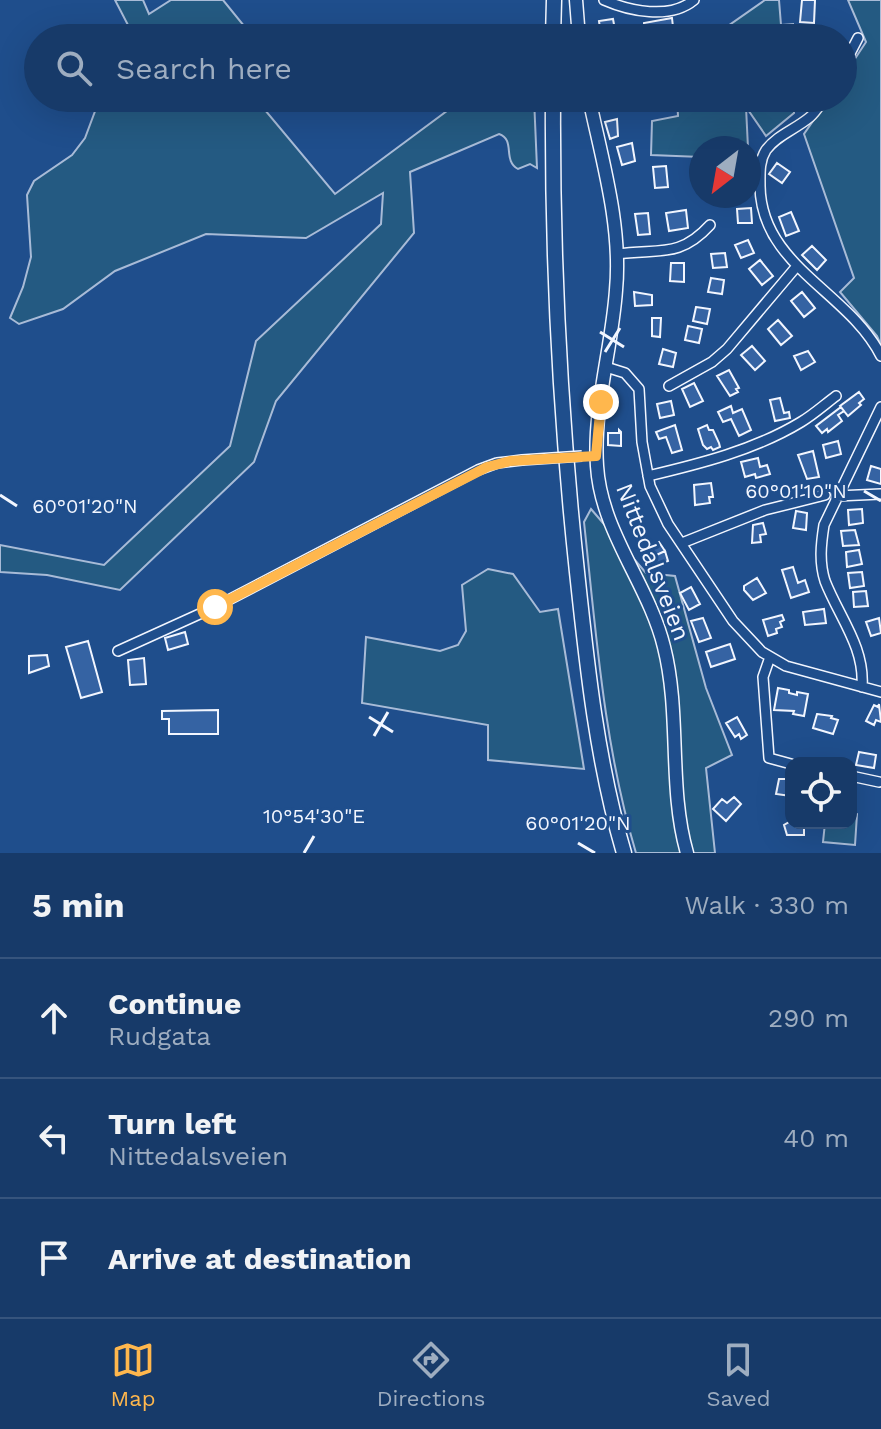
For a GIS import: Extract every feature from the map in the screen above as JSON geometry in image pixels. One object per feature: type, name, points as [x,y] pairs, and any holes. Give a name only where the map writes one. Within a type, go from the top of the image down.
[{"type":"highway","points":[[545,24],[546,0]]},
{"type":"highway","points":[[553,24],[554,0]]},
{"type":"highway","points":[[544,112],[547,287],[561,501],[586,715],[599,787],[616,853]]},
{"type":"highway","points":[[553,112],[556,286],[571,513],[594,714],[624,853]]},
{"type":"main road","points":[[576,0],[578,24]]},
{"type":"main road","name":"Nittedalsveien","points":[[592,112],[617,254],[616,290],[596,456],[599,481],[606,511],[655,616],[665,652],[680,816],[687,853]]},
{"type":"street","points":[[604,0],[630,11],[678,10],[694,0]]},
{"type":"street","points":[[815,112],[772,143],[764,153],[760,168],[764,217],[774,238],[797,266],[860,325],[881,356]]},
{"type":"street","points":[[617,254],[680,248],[698,238],[710,225]]},
{"type":"street","points":[[669,386],[712,362],[727,349],[797,266]]},
{"type":"street","points":[[606,367],[631,377],[639,389],[648,476],[664,516],[733,621],[770,657],[799,671],[881,692]]},
{"type":"street","points":[[648,476],[768,439],[801,422],[836,396]]},
{"type":"street","points":[[862,687],[860,654],[822,572],[821,543],[824,525],[881,407]]},
{"type":"street","points":[[118,651],[215,607],[478,470],[497,463],[522,460],[596,456]]},
{"type":"street","points":[[837,496],[881,494]]},
{"type":"street","points":[[682,543],[765,510],[825,495]]},
{"type":"street","points":[[770,657],[763,677],[769,758],[785,762]]},
{"type":"street","points":[[857,777],[879,782]]},
{"type":"shaded area","points":[[115,0],[143,0],[149,14],[171,0],[223,0],[242,24],[127,24]]},
{"type":"shaded area","points":[[765,0],[779,0],[781,24],[731,24]]},
{"type":"shaded area","points":[[848,0],[881,0],[881,345],[840,292],[854,278],[804,134],[819,112],[857,112],[857,56],[866,42]]},
{"type":"shaded area","points":[[95,112],[267,112],[335,194],[446,112],[535,112],[537,168],[530,164],[518,169],[513,165],[507,141],[499,134],[410,172],[414,233],[276,401],[254,462],[120,590],[47,575],[0,572],[0,545],[104,565],[230,446],[256,341],[381,224],[383,193],[306,238],[206,234],[115,271],[63,309],[19,324],[10,318],[31,257],[27,195],[34,181],[72,155],[85,138]]},
{"type":"shaded area","points":[[678,112],[746,112],[747,136],[689,136],[689,157],[651,155],[652,121],[678,116]]},
{"type":"shaded area","points":[[749,112],[794,112],[766,136]]},
{"type":"shaded area","points":[[591,509],[646,573],[675,576],[706,688],[732,755],[706,768],[715,853],[636,853],[616,772],[602,689],[584,522]]},
{"type":"shaded area","points":[[488,569],[513,574],[540,612],[558,609],[584,769],[488,760],[488,725],[362,703],[366,637],[440,651],[458,645],[466,631],[462,585]]},
{"type":"shaded area","points":[[824,829],[856,829],[855,845],[823,842]]},
{"type":"building","points":[[802,0],[815,0],[814,23],[800,22]]},
{"type":"building","points":[[672,18],[673,24],[644,24]]},
{"type":"building","points":[[613,19],[614,24],[599,24],[599,21]]},
{"type":"building","points":[[617,119],[618,136],[610,139],[605,122]]},
{"type":"building","points":[[632,143],[635,161],[622,165],[617,147]]},
{"type":"building","points":[[777,163],[790,172],[782,183],[769,174]]},
{"type":"building","points":[[666,166],[668,187],[655,188],[653,167]]},
{"type":"building","points":[[751,208],[752,223],[738,223],[737,209]]},
{"type":"building","points":[[686,210],[688,228],[669,231],[666,213]]},
{"type":"building","points":[[791,212],[799,231],[786,236],[779,217]]},
{"type":"building","points":[[648,213],[650,234],[638,235],[635,214]]},
{"type":"building","points":[[748,240],[754,253],[741,258],[735,245]]},
{"type":"building","points":[[812,246],[826,260],[817,270],[802,255]]},
{"type":"building","points":[[725,253],[727,267],[713,268],[711,254]]},
{"type":"building","points":[[760,260],[773,276],[762,285],[749,269]]},
{"type":"building","points":[[671,263],[684,263],[684,282],[670,281]]},
{"type":"building","points":[[711,278],[724,280],[722,294],[708,292]]},
{"type":"building","points":[[634,292],[652,295],[652,305],[635,306]]},
{"type":"building","points":[[802,292],[815,308],[804,317],[791,301]]},
{"type":"building","points":[[696,307],[710,309],[707,324],[693,321]]},
{"type":"building","points":[[652,318],[661,318],[660,337],[652,336]]},
{"type":"building","points":[[778,320],[792,336],[781,345],[768,329]]},
{"type":"building","points":[[688,326],[702,329],[699,343],[685,340]]},
{"type":"building","points":[[752,346],[765,361],[755,370],[741,355]]},
{"type":"building","points":[[663,349],[676,353],[673,367],[659,364]]},
{"type":"building","points":[[808,351],[815,362],[801,370],[794,356]]},
{"type":"building","points":[[729,370],[739,388],[730,396],[717,376]]},
{"type":"building","points":[[694,383],[703,401],[690,407],[682,389]]},
{"type":"building","points":[[859,392],[864,399],[848,416],[840,406]]},
{"type":"building","points":[[780,398],[784,413],[789,412],[790,418],[775,421],[770,400]]},
{"type":"building","points":[[671,401],[674,415],[660,418],[657,404]]},
{"type":"building","points":[[731,406],[733,413],[742,409],[751,430],[739,436],[731,419],[723,422],[718,412]]},
{"type":"building","points":[[841,407],[844,411],[838,415],[842,421],[822,433],[816,426]]},
{"type":"building","points":[[675,425],[682,450],[672,453],[666,437],[659,439],[656,432]]},
{"type":"building","points":[[707,425],[709,430],[713,430],[720,447],[713,450],[703,445],[698,429]]},
{"type":"building","points":[[619,430],[621,446],[608,445],[608,433],[619,433]]},
{"type":"building","points":[[838,441],[841,454],[826,458],[823,445]]},
{"type":"building","points":[[813,451],[819,477],[807,479],[798,455]]},
{"type":"building","points":[[758,458],[760,467],[767,465],[770,474],[745,477],[741,462]]},
{"type":"building","points":[[871,466],[881,469],[881,484],[867,480]]},
{"type":"building","points":[[711,483],[713,497],[709,497],[710,503],[695,505],[694,485]]},
{"type":"building","points":[[862,509],[863,523],[849,525],[848,510]]},
{"type":"building","points":[[796,511],[807,513],[806,530],[793,528]]},
{"type":"building","points":[[763,523],[766,534],[760,535],[761,542],[752,543],[753,525]]},
{"type":"building","points":[[855,530],[859,545],[843,546],[841,531]]},
{"type":"building","points":[[659,542],[665,551],[650,558],[645,549]]},
{"type":"building","points":[[859,550],[862,564],[847,567],[846,552]]},
{"type":"building","points":[[665,551],[668,561],[654,567],[650,558]]},
{"type":"building","points":[[793,567],[798,583],[805,580],[809,592],[791,598],[782,570]]},
{"type":"building","points":[[862,572],[864,586],[850,588],[848,573]]},
{"type":"building","points":[[757,578],[766,593],[753,600],[744,586]]},
{"type":"building","points":[[691,587],[700,604],[689,610],[680,593]]},
{"type":"building","points":[[866,591],[868,606],[854,607],[853,592]]},
{"type":"building","points":[[824,609],[826,623],[805,625],[803,612]]},
{"type":"building","points":[[782,615],[782,627],[768,636],[763,620]]},
{"type":"building","points":[[703,618],[711,638],[699,642],[691,621]]},
{"type":"building","points":[[879,618],[881,633],[871,636],[866,622]]},
{"type":"building","points":[[185,632],[188,644],[168,650],[165,638]]},
{"type":"building","points":[[88,641],[102,692],[81,698],[66,647]]},
{"type":"building","points":[[730,644],[735,659],[711,667],[706,652]]},
{"type":"building","points":[[47,655],[49,666],[29,673],[29,656]]},
{"type":"building","points":[[144,658],[146,684],[130,685],[128,660]]},
{"type":"building","points":[[778,688],[797,695],[797,692],[808,694],[804,716],[793,714],[794,711],[774,710]]},
{"type":"building","points":[[879,704],[881,722],[876,720],[874,725],[866,721],[874,705],[878,707]]},
{"type":"building","points":[[218,710],[218,734],[169,734],[169,719],[162,719],[162,711]]},
{"type":"building","points":[[817,714],[838,720],[833,734],[813,728]]},
{"type":"building","points":[[737,717],[747,735],[741,739],[739,734],[735,737],[726,723]]},
{"type":"building","points":[[859,752],[876,755],[874,768],[857,765]]},
{"type":"building","points":[[779,779],[785,779],[785,795],[776,794]]},
{"type":"building","points":[[734,797],[741,804],[726,821],[713,809],[722,799],[727,803]]},
{"type":"building","points":[[785,829],[804,829],[804,835],[787,835]]},
{"type":"route","points":[[215,607],[497,463],[596,456],[601,402]]}]
